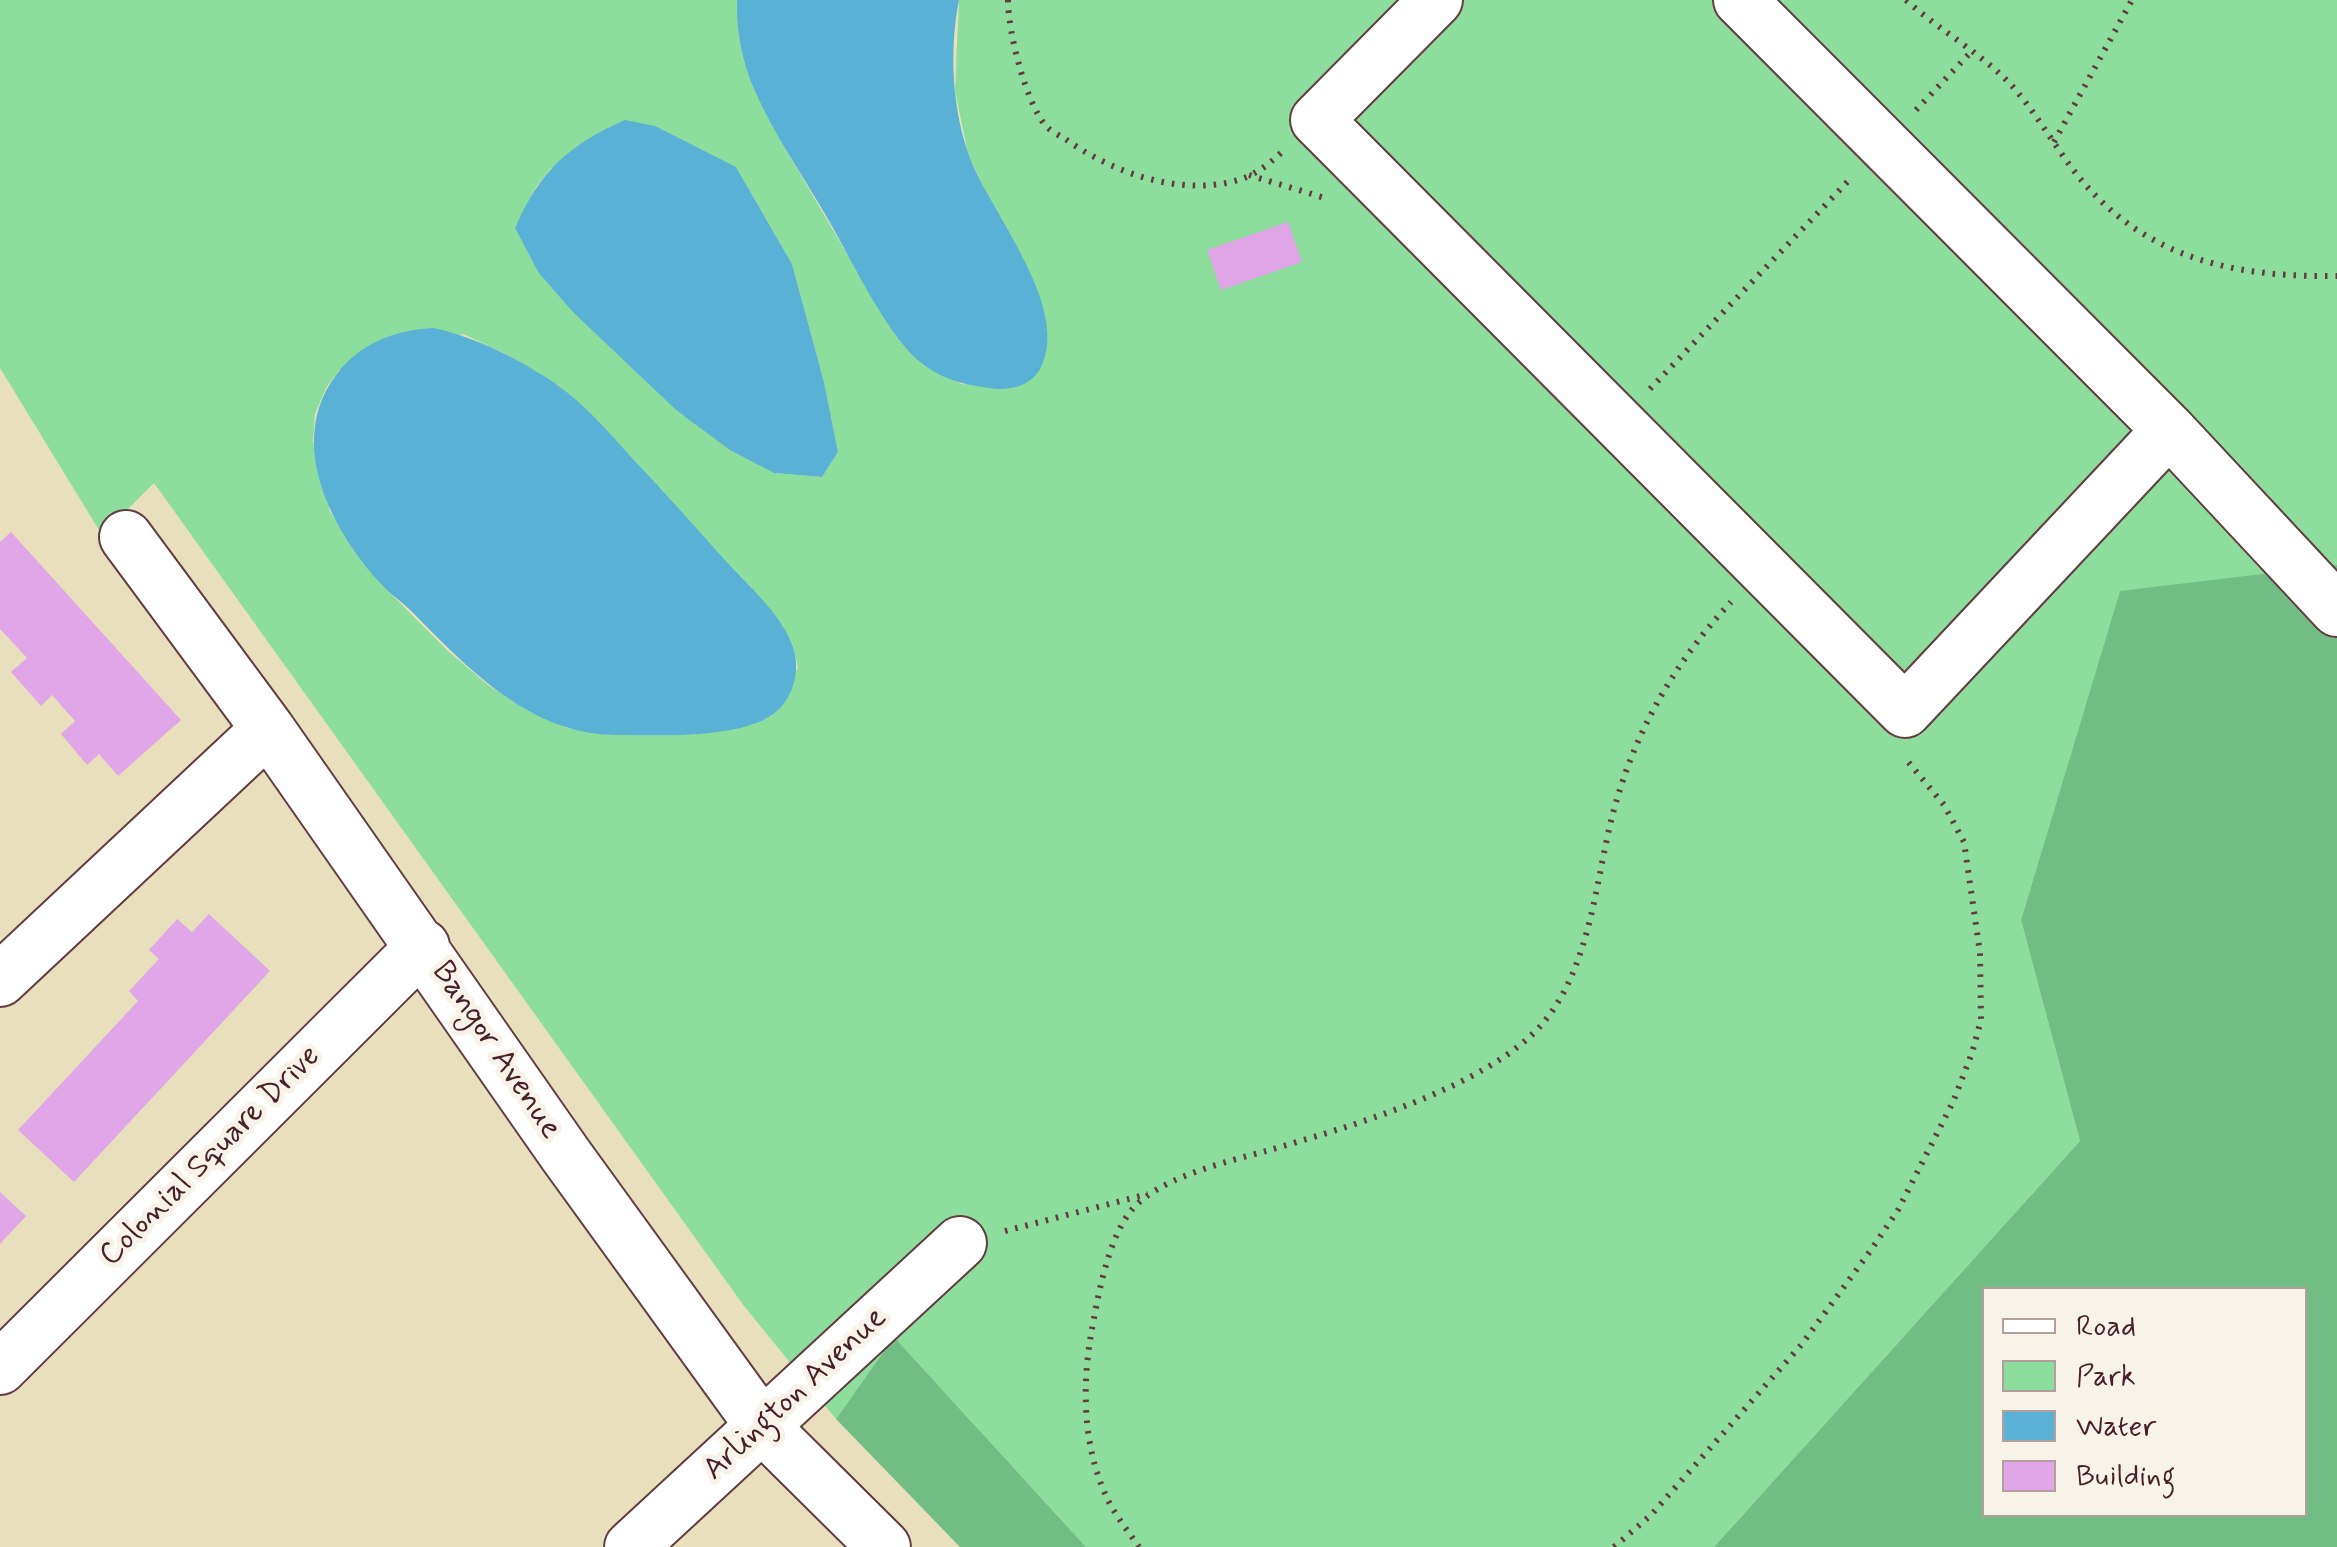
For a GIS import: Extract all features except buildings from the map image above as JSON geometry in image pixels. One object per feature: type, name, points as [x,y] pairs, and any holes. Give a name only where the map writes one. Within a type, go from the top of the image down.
[{"type":"street","points":[[1436,0],[1317,120],[1904,711],[2169,430]]},
{"type":"street","points":[[1740,0],[2169,430],[2337,610]]},
{"type":"street","name":"Bangor Avenue","points":[[126,536],[268,729],[565,1154],[762,1426],[884,1547]]},
{"type":"street","points":[[0,980],[268,729]]},
{"type":"street","name":"Colonial Square Drive","points":[[0,1368],[423,946]]},
{"type":"street","name":"Arlington Avenue","points":[[631,1547],[960,1243]]},
{"type":"path","points":[[1008,0],[1019,68],[1045,125],[1084,153],[1114,168],[1191,185],[1230,182],[1263,170],[1317,120]]},
{"type":"path","points":[[1906,0],[2010,84],[2096,197],[2131,228],[2174,253],[2276,277],[2337,276]]},
{"type":"path","points":[[2054,142],[2132,0]]},
{"type":"path","points":[[1618,422],[1970,53]]},
{"type":"path","points":[[960,1243],[1150,1194],[1224,1163],[1354,1124],[1470,1078],[1511,1054],[1544,1022],[1569,982],[1585,936],[1613,813],[1642,730],[1686,654],[1738,594]]},
{"type":"path","points":[[1614,1547],[1651,1515],[1802,1344],[1871,1250],[1898,1210],[1953,1102],[1972,1053],[1981,1020],[1980,952],[1964,842],[1944,805],[1904,757]]},
{"type":"path","points":[[1139,1547],[1107,1498],[1090,1448],[1084,1392],[1099,1288],[1130,1212],[1150,1194]]},
{"type":"green space","points":[[0,0],[737,0],[745,63],[754,89],[890,327],[924,366],[964,385],[999,219],[968,154],[955,91],[959,0],[2337,0],[2337,565],[2120,592],[2021,920],[2080,1141],[1714,1547],[1086,1547],[894,1337],[836,1419],[744,1306],[154,483],[102,535],[0,368]],"holes":[[[736,167],[792,264],[824,382],[838,452],[822,477],[774,473],[676,410],[538,272],[515,228],[536,187],[551,168]],[[463,334],[506,354],[560,387],[608,432],[783,629],[793,646],[798,668],[756,722],[720,731],[611,735],[567,728],[526,710],[488,685],[381,584],[330,512],[313,441],[315,414],[339,370]]]},
{"type":"green space","points":[[2337,565],[2337,1547],[1714,1547],[2080,1141],[2021,920],[2120,591]]},
{"type":"green space","points":[[894,1337],[1086,1547],[960,1547],[836,1419]]},
{"type":"water","points":[[737,0],[959,0],[954,80],[964,139],[980,180],[1025,261],[1046,317],[1047,343],[1041,367],[1031,379],[1004,389],[956,381],[925,366],[898,338],[762,106],[743,57]]},
{"type":"water","points":[[625,120],[655,126],[736,167],[792,264],[824,382],[838,452],[822,477],[774,473],[730,450],[676,410],[573,312],[538,272],[515,228],[525,208],[558,162],[587,139]]},
{"type":"water","points":[[434,328],[498,350],[566,392],[605,428],[762,600],[788,635],[795,655],[792,689],[778,710],[746,727],[701,734],[617,735],[585,732],[556,723],[528,710],[477,675],[382,585],[332,513],[315,457],[315,429],[321,401],[336,375],[356,354],[392,335]]}]
